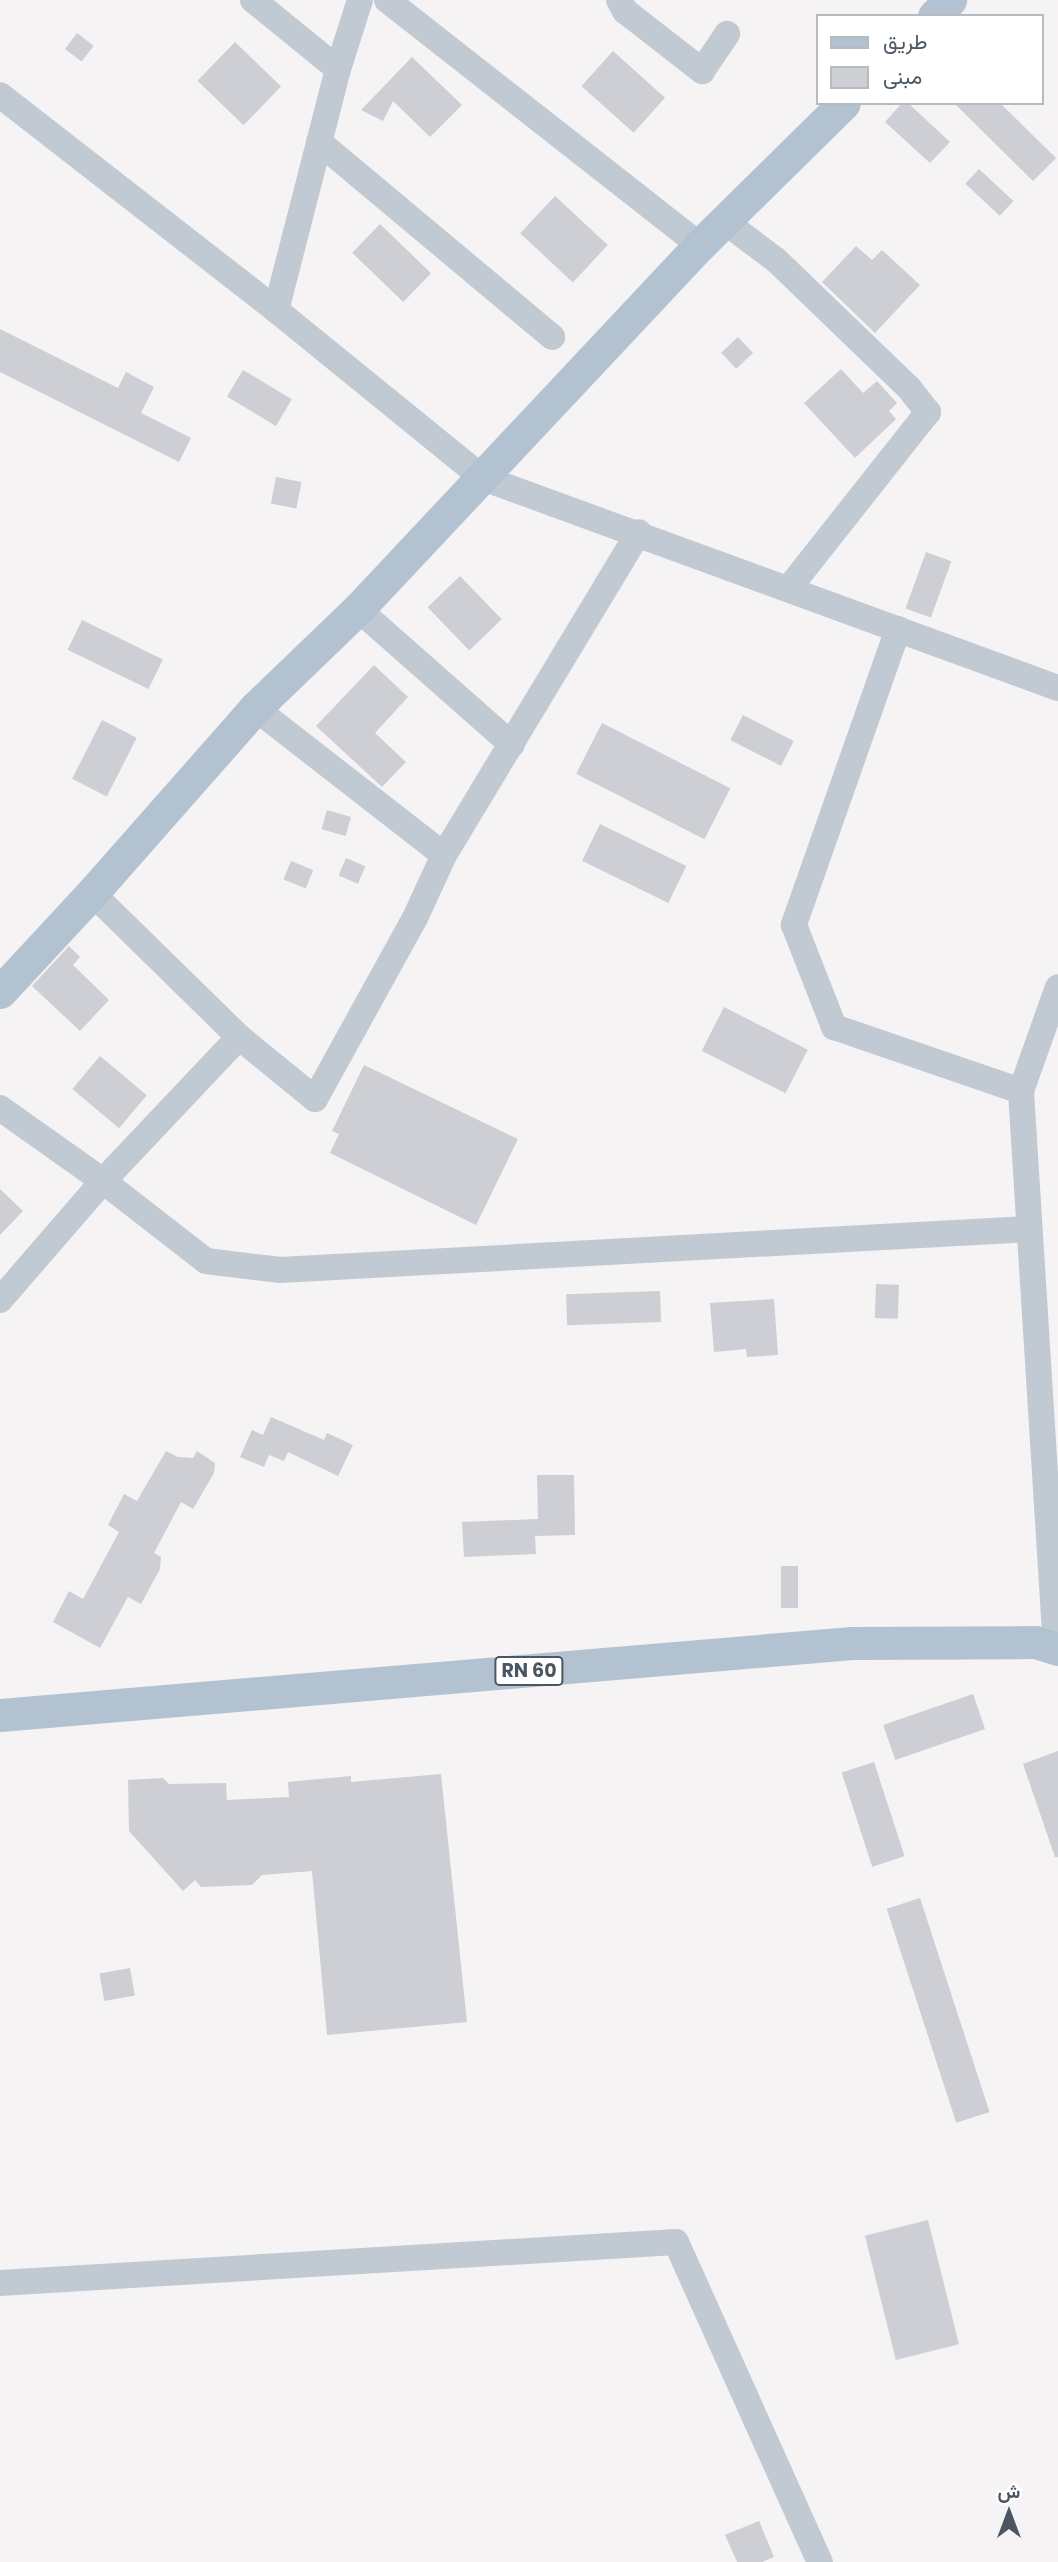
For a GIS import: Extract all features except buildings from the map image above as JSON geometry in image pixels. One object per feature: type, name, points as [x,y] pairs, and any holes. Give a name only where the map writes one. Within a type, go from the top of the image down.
[{"type":"main road","points":[[936,14],[950,0]]},
{"type":"main road","points":[[0,992],[92,893],[255,708],[358,609],[724,220],[842,105]]},
{"type":"main road","name":"RN 60","points":[[0,1715],[852,1643],[1035,1642],[1057,1649]]},
{"type":"street","points":[[253,0],[338,69]]},
{"type":"street","points":[[276,310],[338,69],[360,0]]},
{"type":"street","points":[[387,0],[700,245]]},
{"type":"street","points":[[619,0],[625,10],[702,71],[727,34]]},
{"type":"street","points":[[0,95],[276,310],[483,478],[1058,688]]},
{"type":"street","points":[[319,142],[552,337]]},
{"type":"street","points":[[724,220],[776,260],[909,388],[928,412],[789,588]]},
{"type":"street","points":[[92,893],[239,1037],[316,1099],[415,918],[444,855],[639,533]]},
{"type":"street","points":[[358,609],[512,745]]},
{"type":"street","points":[[898,629],[794,925],[834,1027],[1021,1091]]},
{"type":"street","points":[[255,708],[444,855]]},
{"type":"street","points":[[1057,1649],[1021,1091],[1058,987]]},
{"type":"street","points":[[0,1300],[103,1181],[239,1037]]},
{"type":"street","points":[[0,1108],[103,1181],[206,1261],[280,1270],[1029,1229]]},
{"type":"street","points":[[0,2283],[676,2242],[820,2562]]}]
